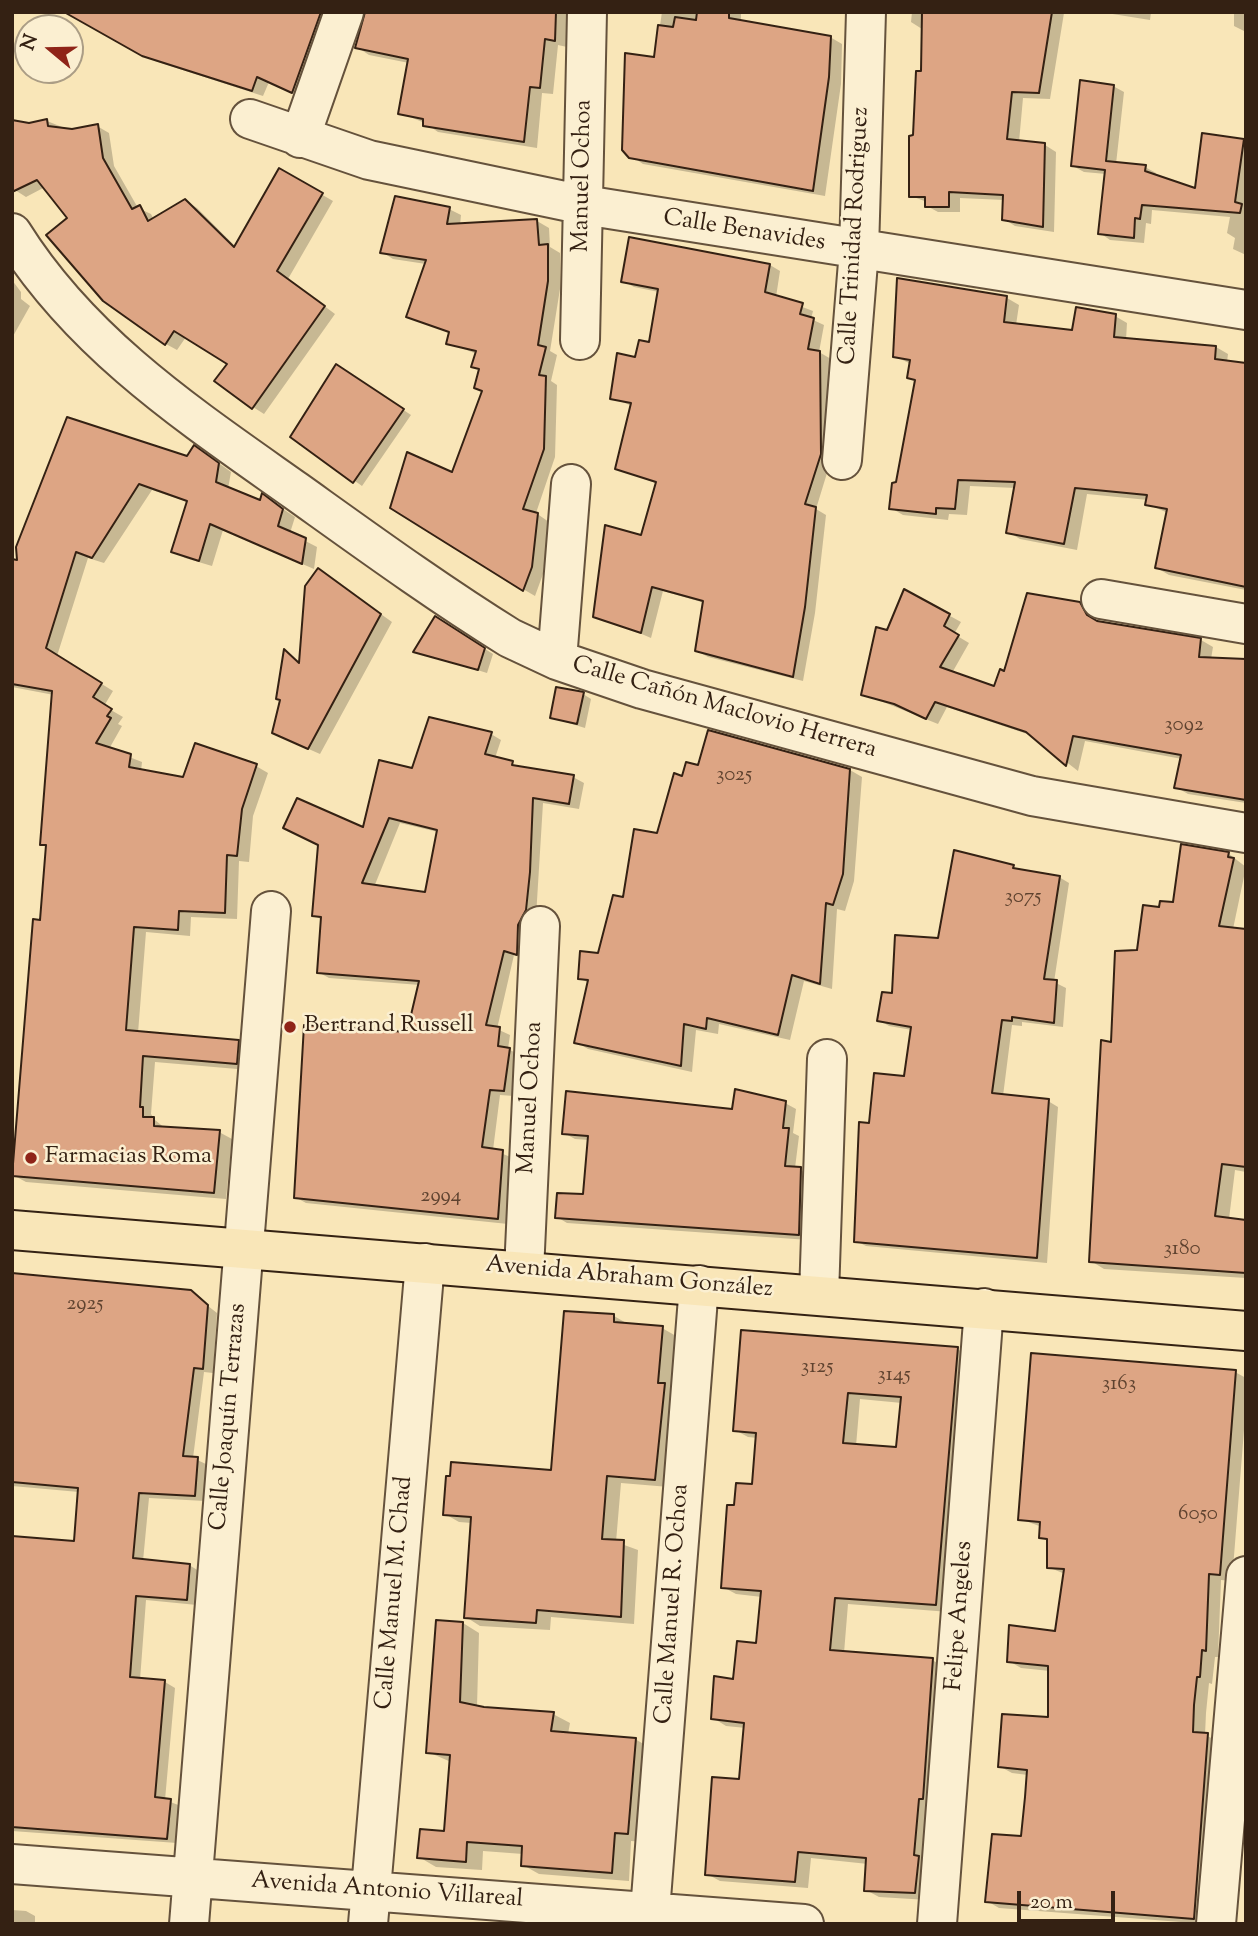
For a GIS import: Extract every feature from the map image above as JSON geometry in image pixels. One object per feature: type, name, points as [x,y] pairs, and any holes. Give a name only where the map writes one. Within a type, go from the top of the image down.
[{"type":"main road","name":"Avenida Abraham González","points":[[12,1230],[699,1284],[1246,1331]]},
{"type":"street","points":[[300,138],[344,12]]},
{"type":"street","name":"Manuel Ochoa","points":[[580,340],[587,12]]},
{"type":"street","name":"Calle Trinidad Rodriguez","points":[[842,460],[859,250],[866,12]]},
{"type":"street","name":"Calle Benavides","points":[[250,119],[300,138],[434,175],[583,205],[1246,310]]},
{"type":"street","name":"Calle Cañón Maclovio Herrera","points":[[12,233],[34,267],[76,316],[115,357],[171,403],[510,638],[557,660],[642,690],[1032,796],[1246,834]]},
{"type":"street","points":[[557,660],[571,484]]},
{"type":"street","points":[[1101,599],[1246,624]]},
{"type":"street","name":"Calle Joaquín Terrazas","points":[[189,1924],[271,911]]},
{"type":"street","name":"Manuel Ochoa","points":[[524,1271],[540,926]]},
{"type":"street","points":[[819,1295],[827,1059]]},
{"type":"street","name":"Calle Manuel M. Chad","points":[[369,1907],[425,1263]]},
{"type":"street","name":"Calle Manuel R. Ochoa","points":[[649,1918],[699,1284]]},
{"type":"street","name":"Felipe Angeles","points":[[937,1924],[984,1308]]},
{"type":"street","points":[[1216,1924],[1246,1576]]},
{"type":"street","name":"Avenida Antonio Villareal","points":[[12,1864],[192,1877],[369,1907],[804,1924]]},
{"type":"building","points":[[64,12],[321,12],[292,93],[257,77],[252,91],[142,56],[84,23],[84,14]]},
{"type":"building","points":[[365,12],[556,12],[555,41],[545,39],[540,88],[530,87],[524,142],[423,126],[423,119],[398,114],[408,59],[355,48]]},
{"type":"building","points":[[697,12],[729,12],[729,18],[831,36],[829,77],[813,191],[629,158],[622,150],[625,53],[654,57],[658,25],[673,27],[675,17],[696,20]]},
{"type":"building","points":[[922,12],[1052,12],[1039,93],[1012,92],[1007,139],[1045,143],[1043,227],[1002,220],[1003,195],[949,192],[949,207],[925,207],[925,197],[909,197],[909,136],[913,135],[916,71],[921,71]]},
{"type":"building","points":[[1080,80],[1114,85],[1106,161],[1146,165],[1145,171],[1195,188],[1202,133],[1244,139],[1235,202],[1242,204],[1240,213],[1142,205],[1140,219],[1135,218],[1134,238],[1098,234],[1105,170],[1071,166]]},
{"type":"building","points":[[47,119],[48,126],[72,129],[98,124],[103,158],[132,209],[140,205],[148,221],[185,199],[234,247],[279,168],[323,193],[277,271],[325,306],[252,409],[214,381],[227,364],[174,331],[165,345],[103,301],[46,235],[67,218],[37,180],[12,192],[12,120],[29,123]]},
{"type":"building","points":[[395,196],[450,207],[447,224],[537,219],[539,245],[548,244],[548,281],[538,345],[546,347],[539,375],[546,376],[544,449],[523,509],[538,513],[532,567],[523,591],[390,508],[407,452],[452,472],[482,391],[474,388],[479,369],[471,367],[476,351],[446,344],[449,332],[406,317],[426,260],[380,253]]},
{"type":"building","points":[[629,237],[770,264],[765,292],[803,303],[800,314],[814,318],[808,349],[820,351],[821,454],[805,504],[816,507],[805,607],[793,677],[695,651],[703,601],[652,587],[641,633],[593,617],[605,525],[641,535],[656,482],[615,469],[631,403],[610,399],[617,353],[635,357],[639,340],[649,342],[658,289],[621,282]]},
{"type":"building","points":[[897,278],[1007,296],[1004,322],[1072,330],[1076,307],[1116,314],[1114,337],[1216,346],[1215,359],[1246,363],[1246,587],[1155,568],[1167,509],[1145,505],[1147,495],[1075,488],[1064,544],[1006,533],[1015,482],[958,480],[955,509],[936,508],[936,514],[889,509],[892,483],[896,482],[915,380],[907,378],[910,360],[893,357]]},
{"type":"building","points":[[336,364],[404,409],[353,483],[290,437]]},
{"type":"building","points":[[67,417],[187,456],[194,445],[219,463],[216,482],[260,500],[262,493],[283,509],[278,526],[306,538],[302,564],[210,524],[199,561],[171,552],[187,501],[139,484],[92,558],[76,552],[46,648],[102,683],[93,697],[112,709],[107,716],[111,718],[96,743],[131,754],[129,767],[183,777],[195,743],[257,764],[242,809],[237,856],[227,855],[225,913],[179,911],[178,930],[134,927],[126,1030],[239,1040],[237,1064],[143,1056],[140,1107],[143,1107],[143,1117],[154,1117],[154,1126],[220,1130],[214,1193],[12,1176],[33,919],[40,920],[46,845],[40,845],[52,691],[12,684],[12,559],[17,560],[16,547]]},
{"type":"building","points":[[318,568],[381,614],[308,749],[272,733],[280,700],[276,699],[284,649],[299,663],[305,586]]},
{"type":"building","points":[[904,589],[950,614],[944,626],[959,635],[940,667],[994,686],[1000,669],[1004,671],[1027,593],[1080,602],[1087,615],[1097,621],[1201,638],[1199,657],[1246,659],[1246,800],[1174,788],[1181,755],[1073,736],[1066,766],[1026,732],[935,702],[926,719],[894,704],[861,695],[876,627],[887,630]]},
{"type":"building","points":[[435,616],[485,648],[478,670],[413,652]]},
{"type":"building","points":[[556,687],[584,692],[577,724],[550,718]]},
{"type":"building","points":[[429,717],[492,732],[485,754],[513,761],[512,765],[574,775],[569,804],[533,798],[530,872],[526,910],[518,925],[517,955],[504,951],[486,1025],[500,1027],[498,1046],[510,1048],[504,1091],[490,1090],[482,1147],[503,1150],[498,1219],[294,1198],[304,1025],[407,1032],[419,981],[317,973],[321,917],[312,916],[318,845],[283,828],[297,798],[363,827],[379,760],[412,768]],"holes":[[[389,818],[437,830],[425,892],[362,883]]]},
{"type":"building","points":[[708,730],[850,769],[843,874],[833,905],[826,903],[820,984],[792,975],[778,1035],[707,1018],[706,1029],[684,1024],[681,1066],[574,1043],[588,980],[578,979],[580,951],[598,953],[613,895],[623,897],[634,829],[657,833],[674,773],[682,776],[686,762],[698,765]]},
{"type":"building","points":[[1181,844],[1229,852],[1228,857],[1234,858],[1219,926],[1246,929],[1246,1167],[1222,1164],[1215,1216],[1246,1220],[1246,1273],[1089,1262],[1101,1040],[1111,1042],[1115,951],[1137,950],[1143,905],[1159,907],[1160,901],[1173,902]]},
{"type":"building","points":[[954,850],[1014,865],[1013,868],[1060,876],[1044,979],[1057,980],[1054,1023],[1012,1017],[1012,1021],[1002,1020],[992,1093],[1049,1099],[1037,1258],[854,1242],[859,1122],[869,1123],[874,1073],[904,1076],[911,1027],[877,1021],[882,992],[892,993],[895,935],[938,938]]},
{"type":"building","points":[[735,1089],[786,1101],[783,1128],[789,1128],[785,1166],[801,1167],[799,1235],[555,1218],[557,1193],[583,1194],[588,1136],[562,1134],[566,1091],[732,1109]]},
{"type":"building","points":[[12,1273],[191,1290],[208,1305],[203,1369],[194,1368],[183,1456],[198,1457],[195,1496],[139,1493],[133,1558],[190,1564],[187,1600],[136,1596],[130,1677],[165,1680],[155,1797],[171,1799],[167,1839],[12,1827],[12,1536],[74,1541],[78,1488],[12,1482]]},
{"type":"building","points":[[564,1311],[614,1314],[614,1322],[663,1326],[658,1383],[665,1383],[655,1480],[607,1476],[602,1539],[624,1540],[621,1617],[537,1610],[536,1623],[464,1618],[471,1517],[443,1515],[446,1476],[450,1476],[451,1462],[551,1470]]},
{"type":"building","points":[[741,1330],[958,1347],[936,1605],[835,1598],[830,1650],[933,1658],[923,1799],[919,1799],[914,1855],[919,1856],[915,1893],[864,1891],[866,1858],[798,1852],[795,1882],[705,1875],[712,1777],[739,1779],[744,1723],[711,1719],[714,1676],[733,1679],[737,1641],[756,1643],[761,1591],[721,1588],[727,1505],[734,1505],[736,1483],[752,1484],[756,1433],[733,1431]],"holes":[[[848,1393],[901,1397],[896,1447],[843,1443]]]},
{"type":"building","points":[[1031,1353],[1236,1370],[1220,1575],[1209,1574],[1206,1651],[1202,1650],[1194,1705],[1193,1732],[1208,1733],[1194,1919],[985,1902],[992,1834],[1021,1836],[1025,1797],[1027,1770],[998,1767],[1002,1714],[1048,1717],[1048,1666],[1007,1662],[1009,1625],[1055,1631],[1064,1569],[1047,1568],[1047,1539],[1039,1538],[1040,1522],[1018,1520]]},
{"type":"building","points":[[436,1620],[463,1622],[460,1702],[484,1707],[554,1712],[551,1731],[636,1738],[628,1834],[615,1833],[612,1873],[521,1866],[522,1846],[467,1842],[466,1862],[417,1858],[420,1829],[444,1831],[450,1755],[426,1753]]},
{"type":"place","name":"Bertrand Russell","points":[[290,1027]]},
{"type":"place","name":"Farmacias Roma","points":[[31,1158]]}]
